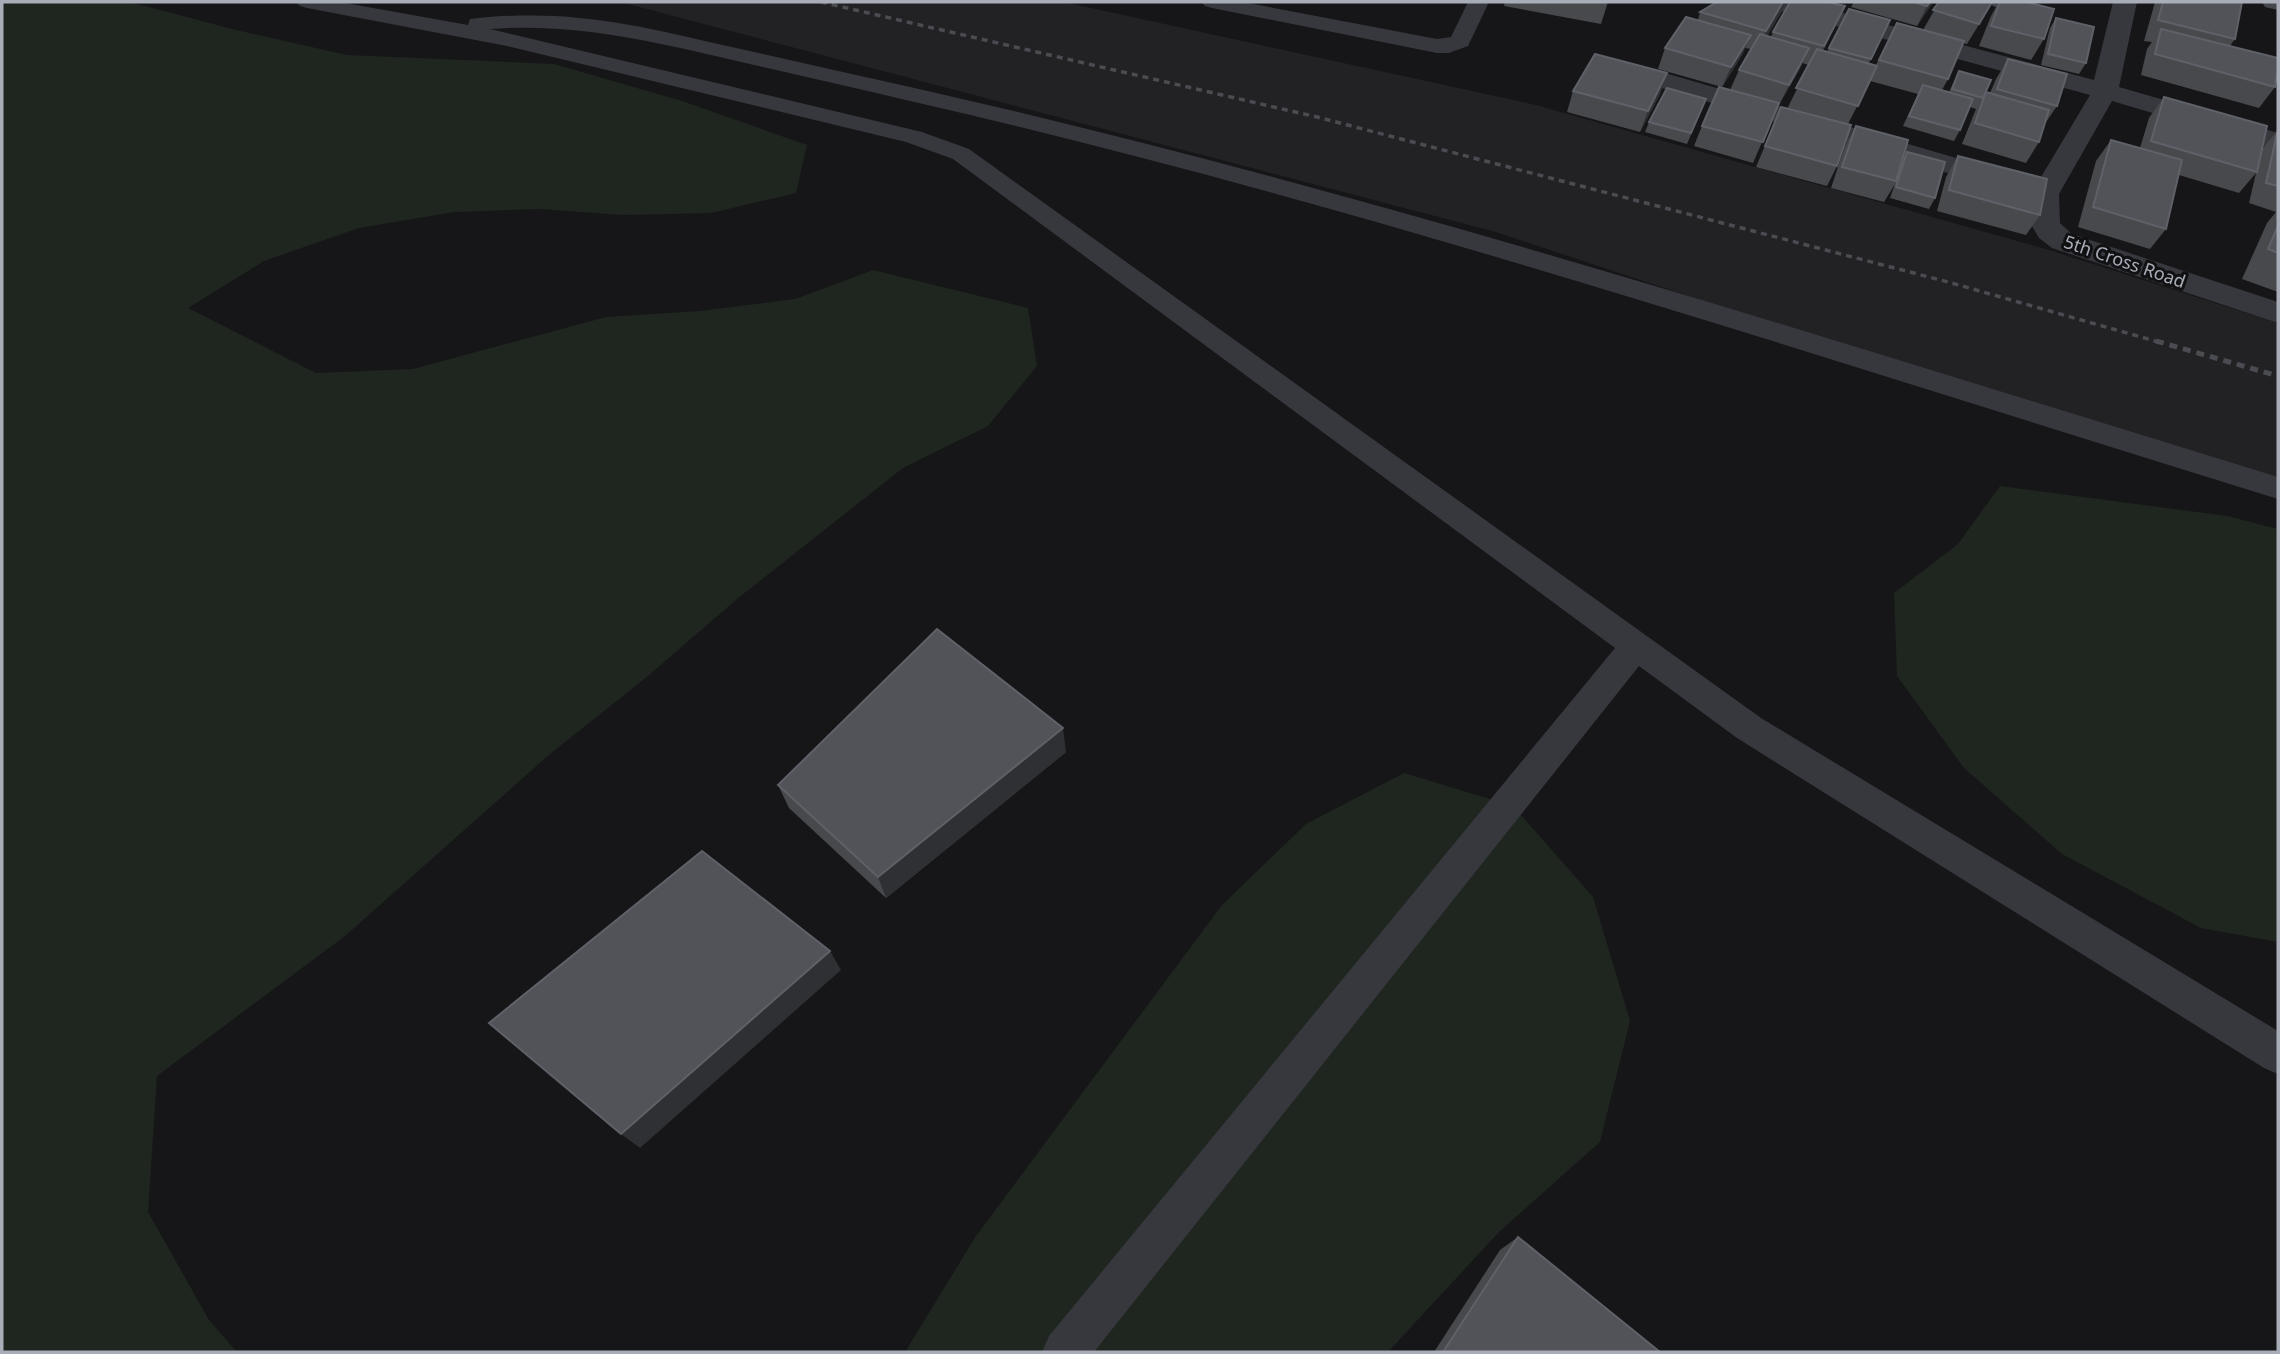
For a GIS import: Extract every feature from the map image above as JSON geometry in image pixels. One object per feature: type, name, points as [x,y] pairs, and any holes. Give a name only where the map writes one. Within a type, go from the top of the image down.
[{"type":"street","points":[[1775,2],[2105,91],[2278,142]]},
{"type":"street","points":[[1616,67],[2045,194],[2105,91],[2125,2]]},
{"type":"street","name":"5th Cross Road","points":[[2045,194],[2046,223],[2049,231],[2062,241],[2278,313]]},
{"type":"lane","points":[[307,2],[507,40],[901,133],[961,154],[1749,728],[2278,1054]]},
{"type":"lane","points":[[1212,2],[1437,46],[1448,46],[1460,41],[1478,2]]},
{"type":"lane","points":[[444,28],[530,19],[593,23],[1015,118],[1337,203],[1788,336],[2278,488]]},
{"type":"lane","points":[[1065,1352],[1636,646]]},
{"type":"shaded area","points":[[2,2],[130,2],[347,55],[554,64],[682,101],[807,145],[796,193],[711,213],[623,215],[540,209],[454,212],[359,228],[264,261],[188,308],[316,373],[413,369],[606,317],[700,311],[795,299],[873,270],[1028,308],[1037,366],[988,426],[903,468],[737,599],[648,676],[550,754],[345,936],[157,1076],[148,1212],[209,1320],[237,1352],[2,1352]]},
{"type":"shaded area","points":[[620,2],[1064,2],[1536,105],[2049,250],[2278,323],[2278,492],[1496,232]]},
{"type":"shaded area","points":[[2000,486],[2227,516],[2278,529],[2278,942],[2201,928],[2062,854],[1964,768],[1897,676],[1894,593],[1958,544]]},
{"type":"shaded area","points":[[1404,773],[1513,806],[1593,897],[1630,1021],[1600,1142],[1499,1232],[1388,1352],[905,1352],[976,1236],[1222,905],[1306,824]]},
{"type":"building","points":[[1717,2],[1783,2],[1766,31],[1700,12]]},
{"type":"building","points":[[1790,2],[1827,2],[1845,6],[1824,46],[1773,32]]},
{"type":"building","points":[[1914,2],[1930,2],[1927,6]]},
{"type":"building","points":[[1939,2],[1992,2],[1979,24],[1933,10]]},
{"type":"building","points":[[2000,2],[2026,2],[2054,9],[2044,39],[1991,26]]},
{"type":"building","points":[[2163,2],[2242,2],[2235,39],[2158,20]]},
{"type":"building","points":[[1849,9],[1890,20],[1871,59],[1829,48]]},
{"type":"building","points":[[1686,17],[1751,35],[1731,67],[1665,48]]},
{"type":"building","points":[[2056,18],[2094,27],[2086,63],[2048,54]]},
{"type":"building","points":[[1897,23],[1964,41],[1948,79],[1879,60]]},
{"type":"building","points":[[2161,29],[2278,58],[2275,87],[2155,54]]},
{"type":"building","points":[[1760,34],[1809,48],[1789,85],[1739,70]]},
{"type":"building","points":[[1817,49],[1877,66],[1858,106],[1796,88]]},
{"type":"building","points":[[1595,54],[1667,73],[1648,111],[1573,91]]},
{"type":"building","points":[[2008,59],[2067,74],[2057,106],[1997,89]]},
{"type":"building","points":[[1959,71],[1991,80],[1983,98],[1952,89]]},
{"type":"building","points":[[1923,85],[1973,99],[1960,130],[1909,116]]},
{"type":"building","points":[[1719,87],[1779,103],[1763,142],[1702,126]]},
{"type":"building","points":[[1667,88],[1706,99],[1691,133],[1649,122]]},
{"type":"building","points":[[1986,92],[2049,110],[2039,142],[1975,123]]},
{"type":"building","points":[[2164,97],[2267,126],[2257,172],[2151,141]]},
{"type":"building","points":[[1781,107],[1851,125],[1837,166],[1765,146]]},
{"type":"building","points":[[1856,126],[1908,140],[1896,181],[1842,167]]},
{"type":"building","points":[[2278,129],[2278,186],[2266,183]]},
{"type":"building","points":[[2111,140],[2182,160],[2166,229],[2093,207]]},
{"type":"building","points":[[1907,152],[1945,162],[1935,198],[1896,187]]},
{"type":"building","points":[[1958,156],[2047,179],[2040,215],[1949,190]]},
{"type":"building","points":[[2278,226],[2278,253],[2268,249]]},
{"type":"building","points":[[937,629],[1063,728],[878,877],[778,785]]},
{"type":"building","points":[[702,851],[830,951],[621,1134],[489,1023]]},
{"type":"building","points":[[1518,1237],[1660,1352],[1443,1352]]},
{"type":"railway","points":[[821,2],[1317,117],[1948,282],[2162,343]]},
{"type":"railway","points":[[2156,341],[2278,376]]}]
